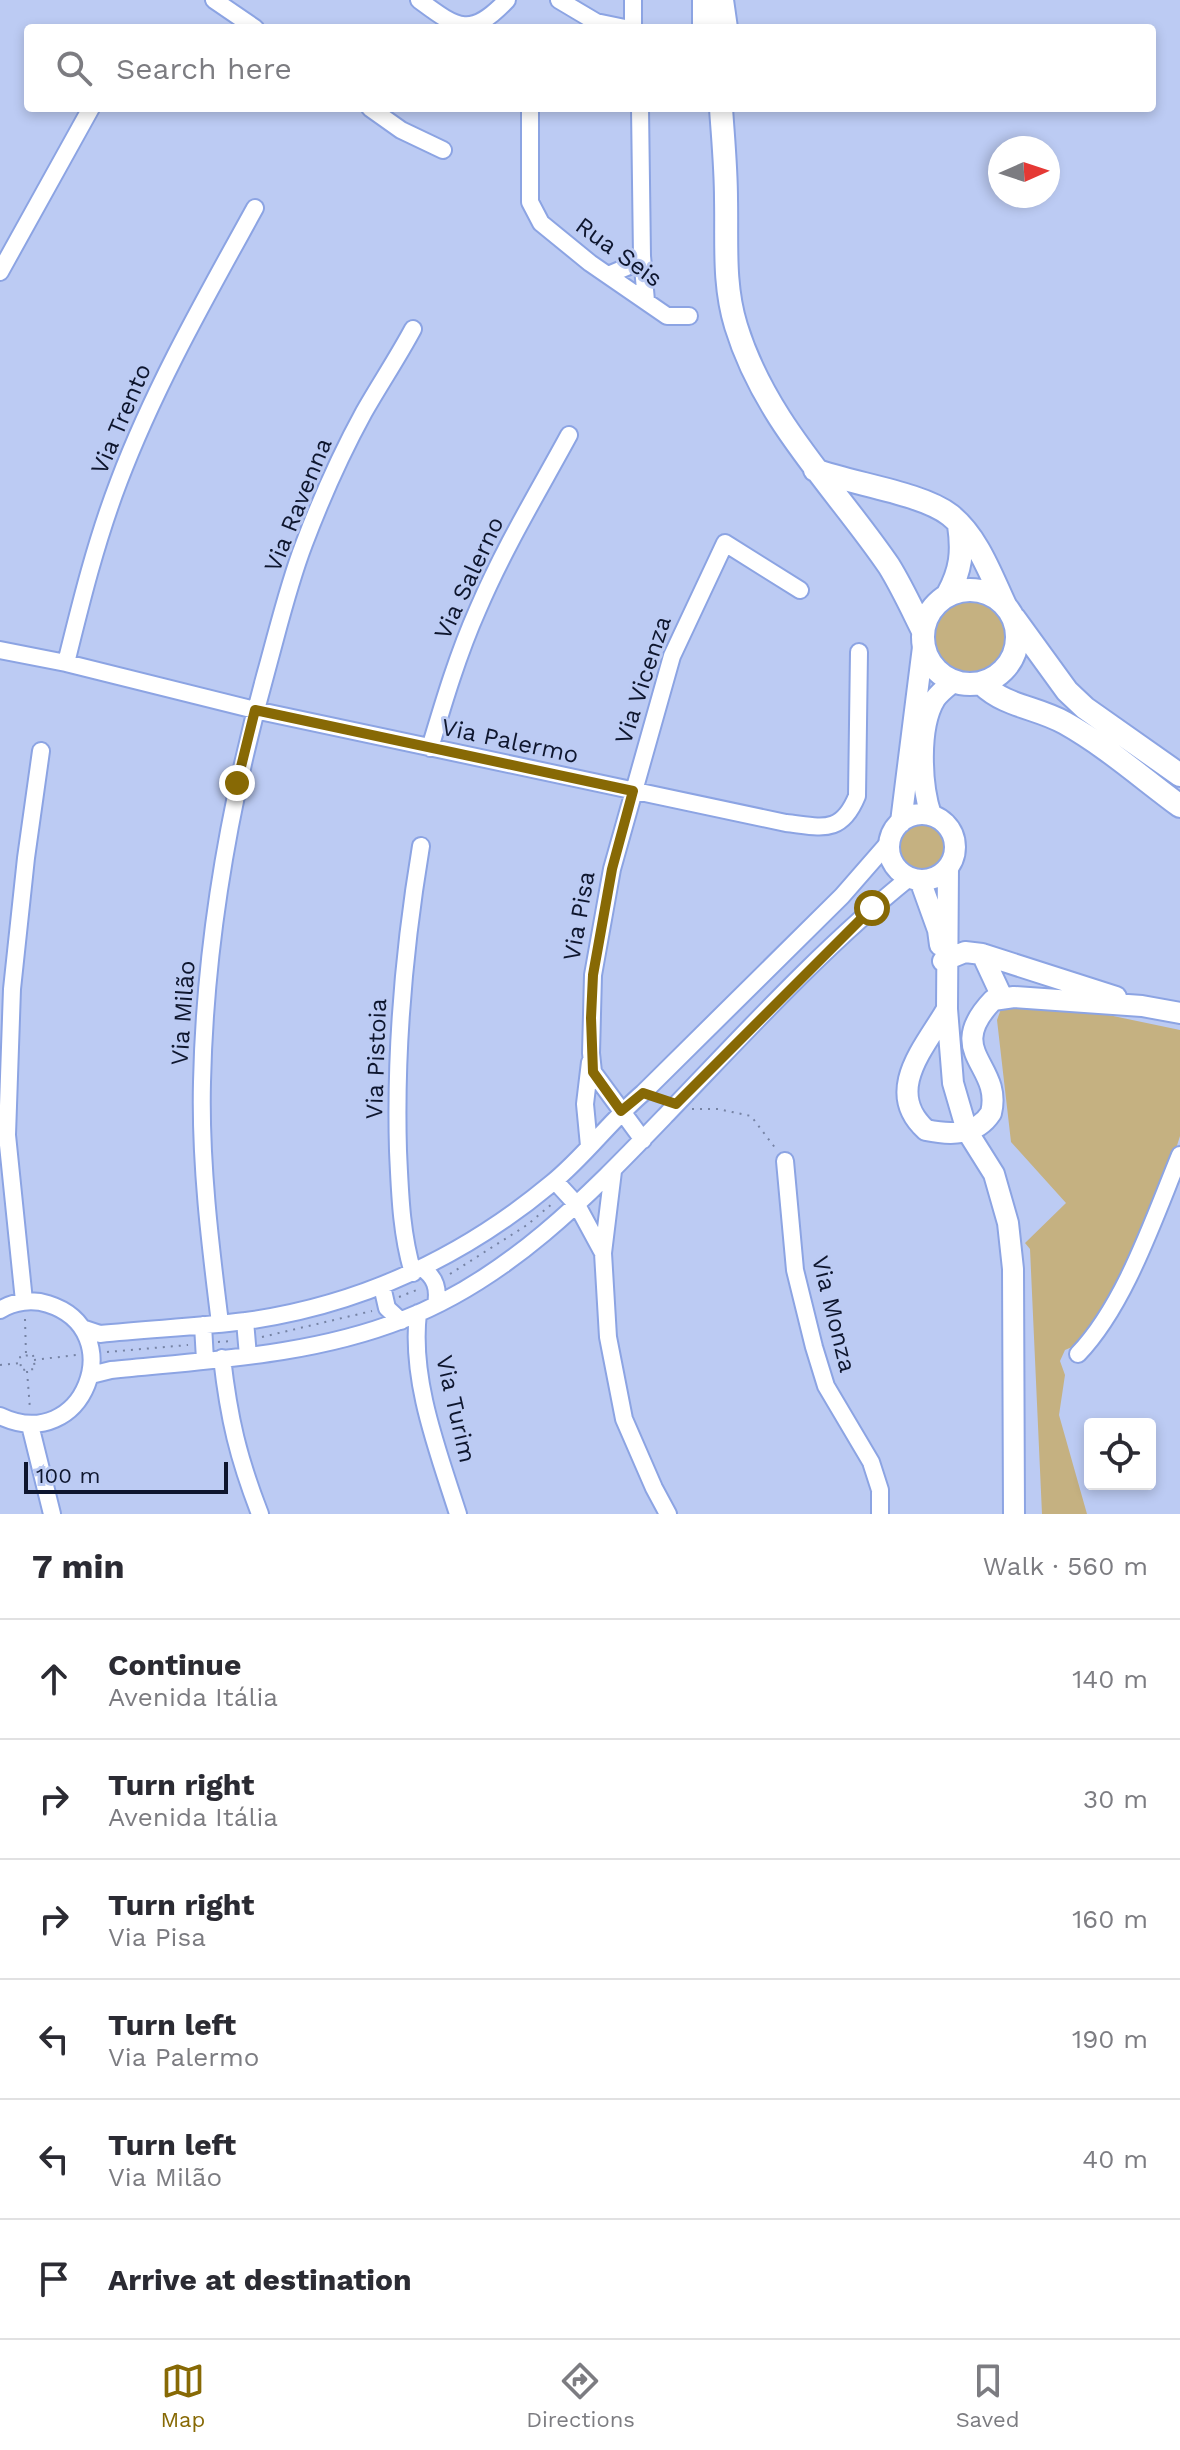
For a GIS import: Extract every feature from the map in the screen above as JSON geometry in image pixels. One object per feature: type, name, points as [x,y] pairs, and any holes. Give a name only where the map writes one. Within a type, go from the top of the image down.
[{"type":"main road","points":[[704,0],[716,24]]},
{"type":"main road","points":[[714,0],[717,24]]},
{"type":"main road","points":[[718,24],[722,0]]},
{"type":"main road","points":[[721,112],[726,197],[725,265],[736,326],[766,395],[814,469],[889,567],[923,639],[929,662],[939,674],[953,682],[982,684],[999,675],[1010,664],[1018,633],[978,550],[959,524],[949,514],[923,501],[814,469]]},
{"type":"main road","points":[[948,594],[957,578],[963,555],[959,524]]},
{"type":"main road","points":[[923,639],[927,616],[936,603],[948,594],[963,589],[993,595],[1010,611],[1067,691],[1085,708],[1180,775]]},
{"type":"main road","points":[[982,684],[1002,700],[1049,715],[1079,731],[1180,806]]},
{"type":"street","points":[[214,0],[249,24]]},
{"type":"street","points":[[419,0],[455,24]]},
{"type":"street","points":[[472,24],[489,16],[507,0]]},
{"type":"street","points":[[559,0],[594,24]]},
{"type":"street","points":[[633,0],[633,24]]},
{"type":"street","points":[[0,272],[89,112]]},
{"type":"street","points":[[376,112],[401,130],[443,150]]},
{"type":"street","name":"Rua Seis","points":[[530,112],[531,208],[541,223],[667,316],[689,316]]},
{"type":"street","points":[[640,112],[642,256],[646,301]]},
{"type":"street","name":"Via Trento","points":[[66,663],[88,576],[119,481],[175,356],[255,208]]},
{"type":"street","points":[[608,275],[634,264],[642,256]]},
{"type":"street","name":"Via Ravenna","points":[[255,710],[303,545],[364,412],[413,329]]},
{"type":"street","name":"Via Salerno","points":[[430,748],[449,682],[477,609],[569,435]]},
{"type":"street","name":"Via Vicenza","points":[[633,791],[672,656],[725,543],[800,590]]},
{"type":"street","points":[[82,1328],[100,1334],[245,1321],[306,1310],[382,1286],[417,1270],[500,1224],[555,1181],[621,1111],[643,1093],[842,896],[890,841],[901,822],[923,639]]},
{"type":"street","name":"Via Palermo","points":[[0,650],[430,748],[786,823],[822,827],[837,824],[850,813],[857,796],[859,652]]},
{"type":"street","points":[[931,815],[924,779],[926,729],[935,699],[953,682]]},
{"type":"street","name":"Via Milão","points":[[255,710],[224,853],[212,952],[202,1082],[213,1359],[240,1463],[260,1514]]},
{"type":"street","points":[[24,1301],[7,1135],[12,989],[41,751]]},
{"type":"street","name":"Via Pisa","points":[[589,1146],[585,1104],[591,1053],[593,975],[612,869],[633,791]]},
{"type":"street","points":[[901,822],[910,816],[931,815],[941,820],[953,837],[955,847],[948,867],[946,966],[953,1083],[967,1131],[994,1174],[1008,1223],[1013,1269],[1014,1514]]},
{"type":"street","points":[[890,841],[893,863],[915,879],[938,930],[946,966]]},
{"type":"street","name":"Via Pistoia","points":[[417,1270],[406,1249],[400,1199],[397,1045],[406,941],[421,846]]},
{"type":"street","points":[[91,1375],[111,1370],[248,1356],[343,1340],[401,1321],[436,1304],[510,1260],[543,1236],[613,1171],[774,1003],[862,917],[915,879],[931,879],[948,867]]},
{"type":"street","points":[[842,896],[862,917]]},
{"type":"street","points":[[946,966],[965,952],[982,954],[1142,1006]]},
{"type":"street","points":[[982,954],[1002,997]]},
{"type":"street","points":[[773,963],[788,969],[794,985]]},
{"type":"street","points":[[754,982],[759,997],[774,1003]]},
{"type":"street","points":[[947,1009],[915,1064],[906,1094],[911,1111],[926,1130],[951,1134],[983,1123],[993,1106],[988,1080],[972,1050],[975,1023],[993,1000],[1002,997],[1142,1006],[1180,1013]]},
{"type":"street","name":"Via Pisa","points":[[591,1053],[593,1072],[643,1140]]},
{"type":"street","points":[[643,1093],[660,1099],[671,1110]]},
{"type":"street","points":[[1078,1354],[1104,1320],[1139,1254],[1180,1155]]},
{"type":"street","name":"Via Monza","points":[[785,1161],[795,1270],[801,1301],[826,1386],[871,1462],[876,1476],[880,1514]]},
{"type":"street","points":[[613,1171],[603,1253],[608,1337],[624,1419],[668,1514]]},
{"type":"street","points":[[555,1181],[577,1205],[603,1253]]},
{"type":"street","points":[[417,1270],[432,1277],[437,1286],[436,1304]]},
{"type":"street","points":[[382,1286],[387,1308],[401,1321]]},
{"type":"street","points":[[0,1310],[24,1301],[56,1307],[82,1328],[91,1354],[91,1375],[83,1395],[69,1411],[51,1421],[30,1425],[0,1416]]},
{"type":"street","name":"Via Turim","points":[[418,1313],[417,1345],[425,1402],[458,1514]]},
{"type":"street","points":[[245,1321],[248,1356]]},
{"type":"street","points":[[30,1425],[52,1514]]},
{"type":"path","points":[[671,1110],[718,1109],[751,1116],[785,1161]]},
{"type":"path","points":[[24,1301],[26,1355]]},
{"type":"path","points":[[33,1355],[35,1369],[21,1370],[21,1363],[20,1356],[33,1355]]},
{"type":"path","points":[[0,1365],[21,1363]]},
{"type":"path","points":[[27,1370],[30,1425]]},
{"type":"shaded area","points":[[970,597],[985,600],[998,609],[1007,622],[1010,637],[1007,652],[998,665],[985,674],[970,677],[955,674],[942,665],[933,652],[930,637],[933,622],[942,609],[955,600]]},
{"type":"shaded area","points":[[922,821],[941,828],[948,847],[941,866],[922,873],[903,866],[896,847],[903,828]]},
{"type":"shaded area","points":[[1032,999],[1180,1030],[1180,1136],[1169,1171],[1138,1242],[1090,1332],[1079,1344],[1065,1350],[1060,1361],[1065,1375],[1059,1415],[1087,1514],[1042,1514],[1030,1249],[1025,1243],[1066,1203],[1011,1142],[997,1020],[1001,1009]]},
{"type":"route","points":[[237,783],[255,710],[633,791],[612,869],[593,975],[591,1018],[593,1072],[621,1111],[643,1093],[676,1104],[872,908]]}]
